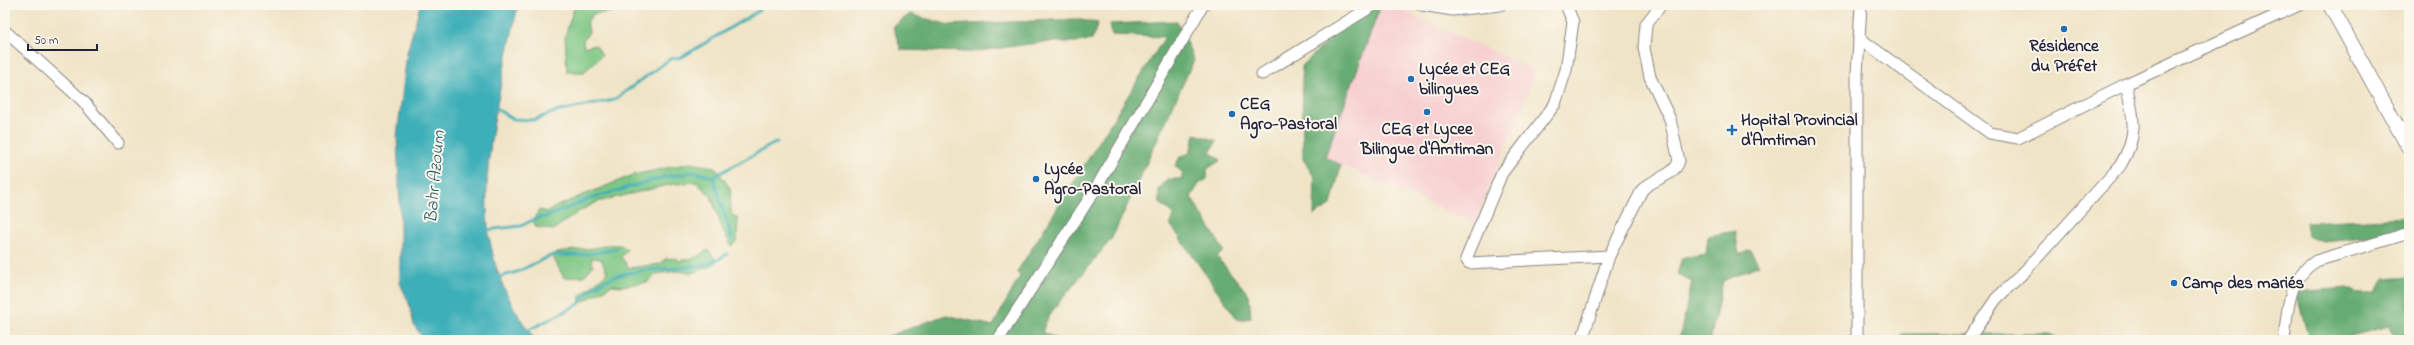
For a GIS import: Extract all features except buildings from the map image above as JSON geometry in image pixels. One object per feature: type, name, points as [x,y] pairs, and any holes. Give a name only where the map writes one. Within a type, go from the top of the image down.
[{"type":"main road","points":[[2330,5],[2409,148]]},
{"type":"street","points":[[998,340],[1096,188],[1203,5]]},
{"type":"street","points":[[1262,74],[1374,5]]},
{"type":"street","points":[[1422,5],[1455,8],[1500,5]]},
{"type":"street","points":[[1566,5],[1573,22],[1566,70],[1554,104],[1502,173],[1466,259],[1469,263],[1609,256]]},
{"type":"street","points":[[1582,340],[1609,256],[1642,190],[1647,184],[1672,172],[1677,168],[1679,161],[1670,119],[1650,78],[1644,48],[1646,24],[1661,5]]},
{"type":"street","points":[[1857,340],[1859,38],[1861,5]]},
{"type":"street","points":[[1859,38],[1990,133],[2018,138],[2126,84],[2299,5]]},
{"type":"street","points":[[5,31],[83,101],[118,143]]},
{"type":"street","points":[[1968,340],[1996,299],[2026,270],[2120,166],[2130,149],[2134,133],[2133,117],[2126,84]]},
{"type":"street","points":[[2284,340],[2290,292],[2305,268],[2316,261],[2409,233]]},
{"type":"shaded area","points":[[1381,5],[1390,5],[1536,71],[1475,223],[1325,158]]},
{"type":"green space","points":[[575,5],[619,5],[620,11],[593,14],[587,22],[589,32],[583,41],[584,47],[596,45],[602,55],[584,72],[567,72],[565,36]]},
{"type":"green space","points":[[1360,5],[1381,5],[1325,157],[1341,165],[1331,205],[1314,215],[1315,178],[1303,159],[1302,66],[1352,17]]},
{"type":"green space","points":[[910,14],[949,25],[1075,19],[1098,23],[1092,39],[1079,42],[1044,42],[972,52],[901,50],[893,27]]},
{"type":"green space","points":[[1177,21],[1194,60],[1112,238],[1049,315],[1042,332],[1060,340],[878,340],[946,315],[993,326],[1020,276],[1017,272],[1165,37],[1112,35],[1110,24]]},
{"type":"green space","points":[[1195,134],[1217,141],[1210,152],[1221,160],[1207,169],[1207,179],[1199,184],[1191,197],[1224,251],[1217,257],[1249,295],[1251,318],[1238,320],[1170,224],[1173,214],[1159,202],[1159,190],[1167,179],[1181,179],[1183,173],[1175,166],[1180,157],[1190,153]]},
{"type":"green space","points":[[690,163],[715,167],[730,188],[731,214],[738,219],[737,241],[731,246],[723,231],[711,196],[696,182],[668,185],[597,202],[578,212],[553,230],[536,227],[533,220],[539,210],[547,212],[559,205],[633,175]]},
{"type":"green space","points":[[2409,217],[2409,234],[2323,242],[2308,236],[2306,222]]},
{"type":"green space","points":[[1735,231],[1739,255],[1750,250],[1759,265],[1723,281],[1710,340],[1679,340],[1692,281],[1677,274],[1682,258],[1706,254],[1708,236]]},
{"type":"green space","points":[[607,245],[621,245],[627,250],[621,257],[629,268],[661,264],[665,259],[677,258],[678,261],[694,258],[708,250],[716,260],[712,266],[691,273],[677,271],[656,274],[648,282],[622,286],[612,285],[579,304],[580,296],[607,272],[601,259],[591,258],[593,266],[584,276],[564,278],[552,255],[564,251]]},
{"type":"green space","points":[[2409,277],[2409,340],[2397,340],[2389,326],[2347,337],[2345,340],[2309,340],[2296,292],[2347,288],[2358,293],[2376,293],[2384,279]]},
{"type":"green space","points":[[1901,334],[2051,334],[2060,340],[1902,340]]},
{"type":"water","name":"Bahr Azoum","points":[[420,5],[518,5],[493,128],[487,192],[488,222],[492,251],[503,287],[514,309],[535,340],[424,340],[414,325],[409,303],[400,283],[400,207],[397,137],[407,53]]},
{"type":"waterway","points":[[493,107],[513,119],[534,120],[555,112],[614,100],[670,59],[682,57],[758,11],[763,5]]},
{"type":"waterway","points":[[486,230],[521,226],[537,218],[546,217],[589,199],[664,177],[694,172],[713,177],[777,142]]},
{"type":"waterway","points":[[713,177],[732,239]]},
{"type":"waterway","points":[[496,278],[517,272],[552,255],[582,255],[617,249]]},
{"type":"waterway","points":[[525,332],[579,304],[591,290],[606,280],[622,274],[640,271],[710,263],[717,261],[727,254]]},
{"type":"place","name":"Résidence du Préfet","points":[[2064,29]]},
{"type":"place","name":"Lycée et CEG bilingues","points":[[1411,79]]},
{"type":"place","name":"CEG et Lycee Bilingue d'Amtiman","points":[[1427,112]]},
{"type":"place","name":"CEG Agro-Pastoral","points":[[1232,114]]},
{"type":"place","name":"Hopital Provincial d'Amtiman","points":[[1732,130]]},
{"type":"place","name":"Lycée Agro-Pastoral","points":[[1036,179]]},
{"type":"place","name":"Camp des mariés","points":[[2174,283]]}]
